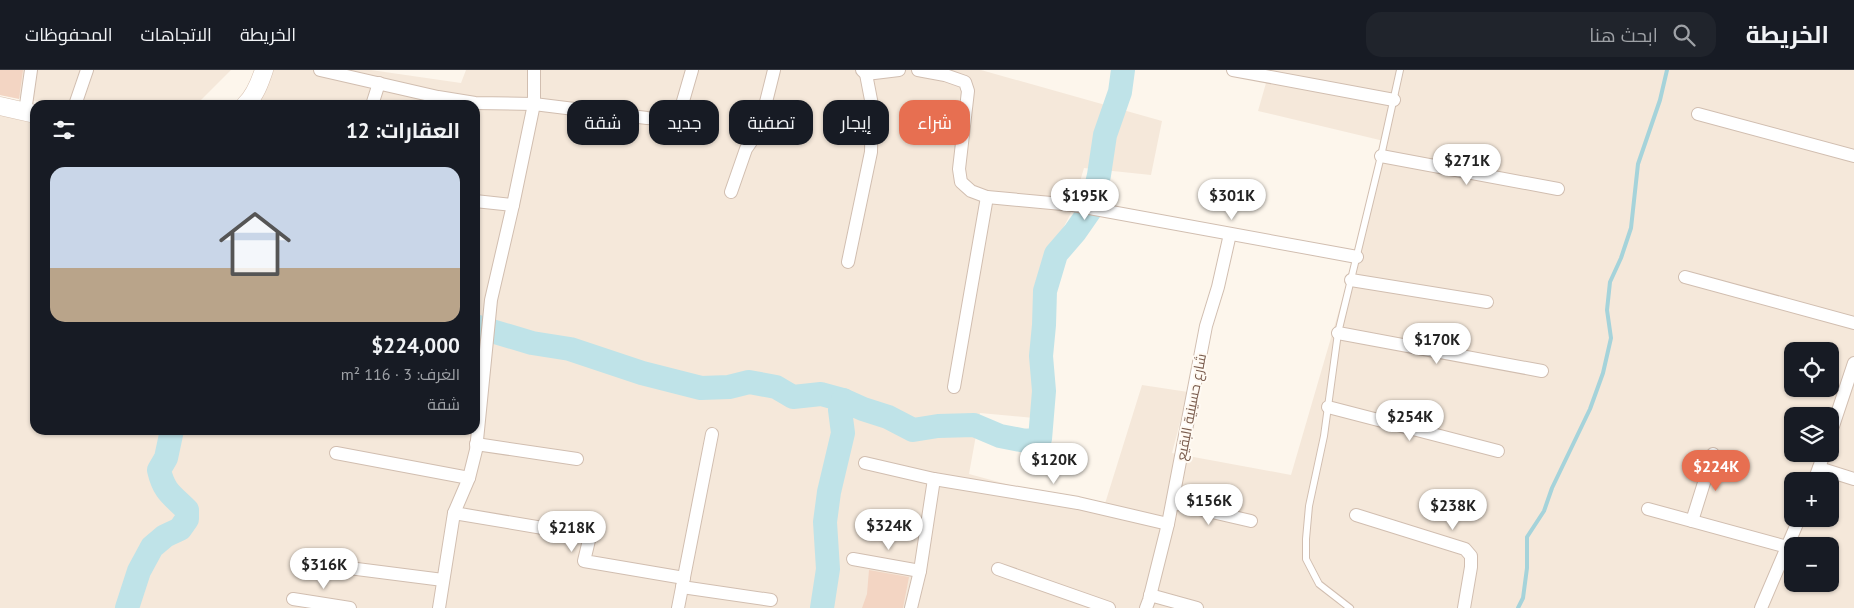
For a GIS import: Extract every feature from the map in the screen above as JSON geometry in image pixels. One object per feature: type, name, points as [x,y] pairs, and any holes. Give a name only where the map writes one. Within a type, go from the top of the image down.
[{"type":"main road","points":[[250,100],[260,82],[264,70]]},
{"type":"main road","points":[[0,106],[30,113]]},
{"type":"street","points":[[30,100],[31,70]]},
{"type":"street","points":[[77,100],[86,70]]},
{"type":"street","points":[[320,70],[378,83],[421,99],[434,100]]},
{"type":"street","points":[[480,383],[490,300],[513,206],[534,104],[534,70]]},
{"type":"street","points":[[480,103],[534,104],[671,119],[681,108],[692,70]]},
{"type":"street","points":[[731,192],[746,149],[759,130],[774,70]]},
{"type":"street","points":[[848,262],[871,152],[872,105],[864,72],[899,70]]},
{"type":"street","points":[[918,70],[946,76],[966,76],[968,91],[959,169],[961,182],[971,191],[986,197],[1073,205],[1357,257]]},
{"type":"street","points":[[1233,70],[1394,100]]},
{"type":"street","points":[[373,100],[378,83]]},
{"type":"street","points":[[1698,114],[1854,156]]},
{"type":"street","points":[[1381,156],[1558,189]]},
{"type":"street","points":[[954,387],[986,197]]},
{"type":"street","points":[[480,202],[513,206]]},
{"type":"street","name":"شارع حسينية البقيع","points":[[1146,608],[1168,524],[1206,326],[1218,287],[1230,234]]},
{"type":"street","points":[[1684,277],[1854,323]]},
{"type":"street","points":[[1351,280],[1487,302]]},
{"type":"street","points":[[1338,333],[1542,371]]},
{"type":"street","points":[[1839,408],[1854,363]]},
{"type":"street","points":[[1328,407],[1498,451]]},
{"type":"street","points":[[678,608],[712,434]]},
{"type":"street","points":[[439,608],[454,513],[469,478],[476,435]]},
{"type":"street","points":[[476,444],[577,459]]},
{"type":"street","points":[[336,453],[469,478]]},
{"type":"street","points":[[1692,521],[1713,454]]},
{"type":"street","points":[[1817,472],[1821,462]]},
{"type":"street","points":[[865,463],[934,479],[1078,503],[1168,524]]},
{"type":"street","points":[[1819,468],[1854,479]]},
{"type":"street","points":[[910,608],[920,571],[934,479]]},
{"type":"street","points":[[1172,503],[1251,521]]},
{"type":"street","points":[[1648,509],[1784,546]]},
{"type":"street","points":[[454,513],[590,536],[584,561],[771,600]]},
{"type":"street","points":[[1356,516],[1465,549],[1471,556],[1471,567],[1464,608]]},
{"type":"street","points":[[1761,608],[1784,554]]},
{"type":"street","points":[[854,559],[920,571]]},
{"type":"street","points":[[349,568],[443,580]]},
{"type":"street","points":[[998,569],[1109,608]]},
{"type":"street","points":[[1150,595],[1197,608]]},
{"type":"street","points":[[293,599],[350,608]]},
{"type":"lane","points":[[1350,608],[1319,584],[1306,559],[1306,539],[1338,333],[1400,70]]},
{"type":"shaded area","points":[[0,70],[231,70],[201,100],[30,100],[0,95]]},
{"type":"shaded area","points":[[266,70],[371,70],[461,83],[466,70],[981,70],[1162,121],[1151,175],[1084,168],[1070,215],[1040,272],[1034,418],[980,413],[969,474],[1103,510],[1142,385],[1188,392],[1172,453],[1291,475],[1388,142],[1258,111],[1268,76],[1251,70],[1854,70],[1854,608],[0,608],[0,115],[30,123],[30,435],[480,435],[480,100],[251,100]]},
{"type":"building","points":[[0,70],[23,70],[19,99],[0,95]]},
{"type":"building","points":[[869,570],[909,577],[903,608],[862,608],[867,594]]},
{"type":"waterway","points":[[822,608],[828,569],[825,522],[829,492],[843,433],[840,410],[843,400],[888,417],[913,430],[938,426],[974,425],[1000,436],[1026,441],[1040,439],[1044,391],[1041,356],[1045,291],[1056,254],[1091,209],[1099,175],[1105,135],[1120,92],[1123,70]]},
{"type":"waterway","points":[[1518,608],[1523,598],[1527,568],[1527,537],[1544,511],[1552,488],[1590,409],[1603,373],[1611,338],[1607,310],[1610,282],[1621,258],[1631,228],[1638,164],[1660,100],[1667,70]]},
{"type":"waterway","points":[[480,327],[532,343],[570,349],[642,373],[701,388],[729,387],[749,382],[776,387],[793,397],[821,394],[843,400]]},
{"type":"waterway","points":[[127,608],[139,571],[152,547],[165,536],[180,529],[187,519],[187,510],[166,488],[159,470],[166,458],[171,435]]}]
